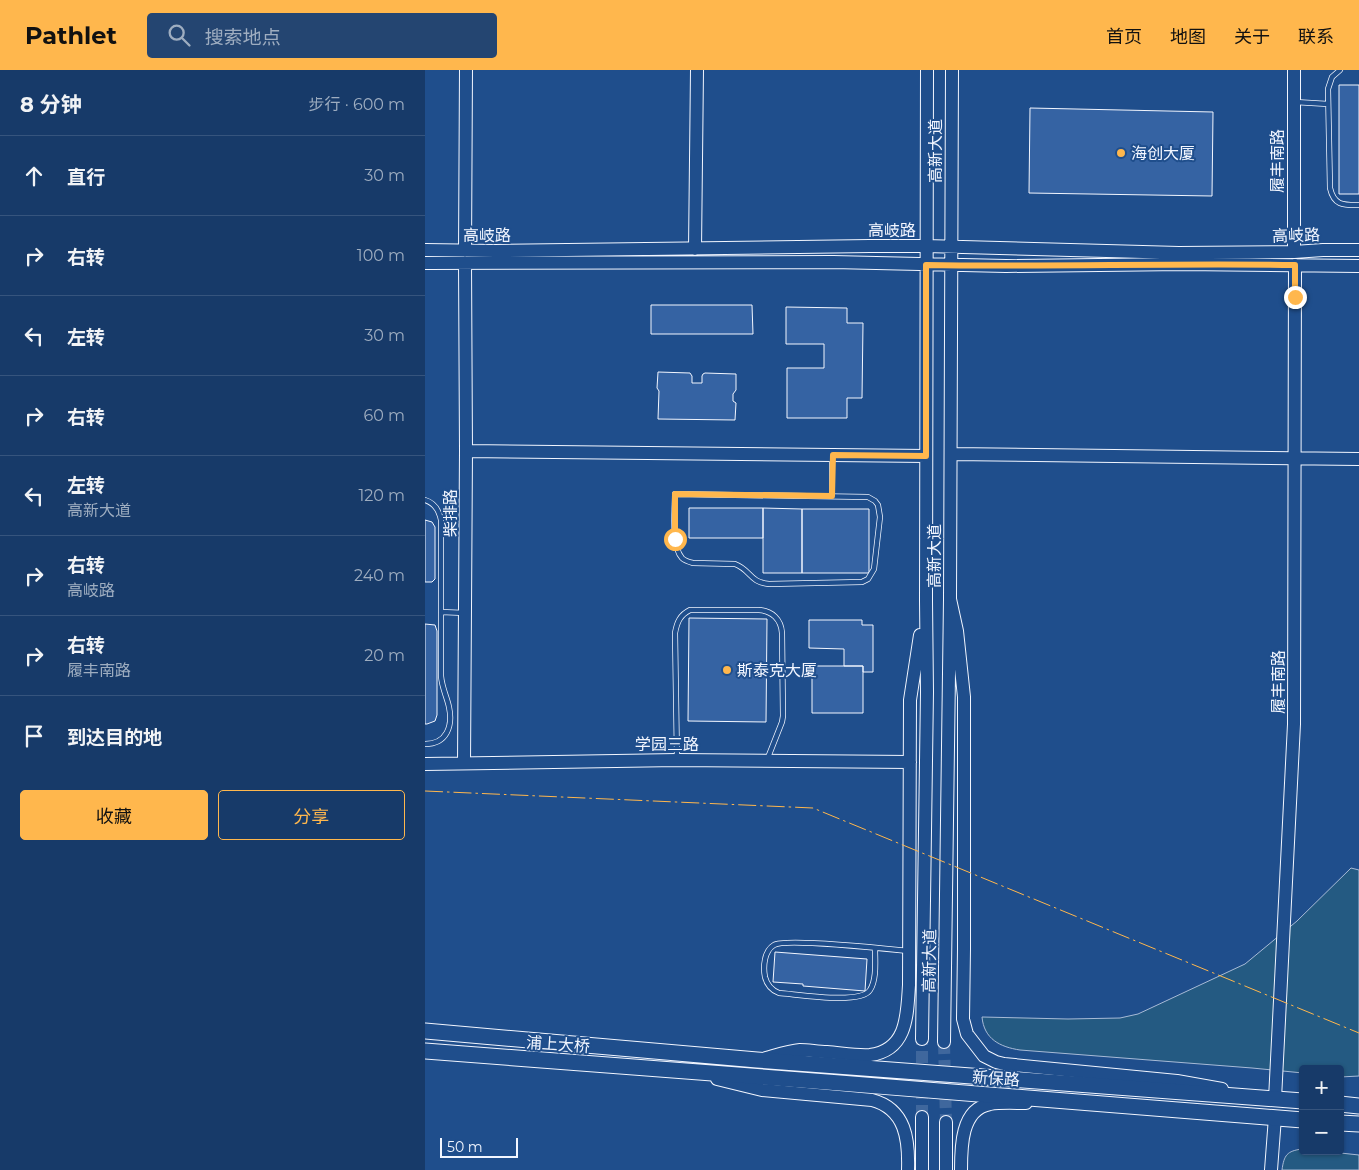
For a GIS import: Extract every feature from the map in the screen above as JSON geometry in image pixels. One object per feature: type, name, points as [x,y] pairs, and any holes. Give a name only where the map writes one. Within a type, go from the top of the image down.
[{"type":"main road","name":"柴排路","points":[[464,763],[466,70]]},
{"type":"main road","points":[[695,248],[697,70]]},
{"type":"main road","name":"高新大道","points":[[922,1039],[927,692],[925,601],[927,70]]},
{"type":"main road","name":"高新大道","points":[[945,1042],[950,599],[952,70]]},
{"type":"main road","name":"履丰南路","points":[[1275,1099],[1294,740],[1294,70]]},
{"type":"main road","name":"高岐路","points":[[425,263],[465,257],[695,248],[926,246],[1179,253],[1294,259],[1359,266]]},
{"type":"main road","name":"高岐路","points":[[425,250],[465,257],[1007,266],[1183,264],[1294,259],[1323,250],[1359,250]]},
{"type":"main road","points":[[466,451],[926,456]]},
{"type":"main road","points":[[951,454],[1359,459]]},
{"type":"main road","points":[[950,599],[957,631],[964,697],[963,1020],[967,1034],[985,1056],[1004,1064],[1177,1081],[1275,1099]]},
{"type":"main road","points":[[757,1060],[800,1050],[868,1055],[890,1048],[901,1034],[907,1012],[909,951],[911,700],[925,601]]},
{"type":"main road","name":"学园三路","points":[[425,764],[677,760],[910,762]]},
{"type":"main road","name":"新保路","points":[[425,1031],[757,1060],[1299,1101]]},
{"type":"main road","name":"浦上大桥","points":[[425,1051],[688,1071]]},
{"type":"main road","points":[[688,1071],[762,1090],[881,1102],[891,1109],[906,1134],[909,1150],[908,1170]]},
{"type":"main road","name":"新保路","points":[[688,1071],[1299,1120]]},
{"type":"main road","points":[[961,1170],[961,1152],[965,1130],[969,1119],[976,1109],[990,1104],[1091,1102]]},
{"type":"main road","points":[[1344,1104],[1359,1106]]},
{"type":"main road","points":[[921,1117],[922,1170]]},
{"type":"main road","points":[[1271,1170],[1275,1117]]},
{"type":"main road","points":[[946,1122],[946,1170]]},
{"type":"main road","points":[[1344,1123],[1359,1124]]},
{"type":"lane","points":[[1339,70],[1329,83],[1329,179],[1331,193],[1340,204],[1359,205]]},
{"type":"lane","points":[[1294,102],[1329,104]]},
{"type":"lane","points":[[832,496],[833,455]]},
{"type":"lane","points":[[675,494],[832,496],[868,497],[875,501],[880,510],[873,569],[868,579],[862,582],[762,583],[757,582],[741,566],[735,564],[693,563],[686,561],[681,557],[676,546],[675,494]]},
{"type":"lane","points":[[425,500],[435,506],[441,520],[441,676],[443,690],[449,705],[450,725],[441,740],[432,744],[425,744]]},
{"type":"lane","points":[[677,760],[675,633],[682,615],[691,610],[765,610],[770,612],[782,627],[783,716],[767,760]]},
{"type":"lane","points":[[441,612],[465,613]]},
{"type":"lane","points":[[875,948],[871,987],[866,995],[861,997],[847,998],[779,993],[771,989],[766,981],[764,972],[766,957],[769,950],[776,944],[798,943],[875,948],[909,951]]},
{"type":"shaded area","points":[[1351,868],[1359,870],[1359,1076],[1344,1077],[1344,1065],[1299,1065],[1299,1073],[1020,1050],[1006,1047],[994,1041],[983,1025],[982,1017],[1120,1018],[1138,1014],[1245,964],[1297,921]]},
{"type":"shaded area","points":[[1299,1150],[1299,1155],[1344,1155],[1344,1153],[1359,1155],[1359,1170],[1282,1170],[1285,1157],[1293,1151]]},
{"type":"building","points":[[1339,85],[1359,85],[1359,194],[1339,194]]},
{"type":"building","name":"海创大厦","points":[[1030,108],[1213,112],[1212,196],[1029,193]]},
{"type":"building","points":[[651,305],[752,305],[753,334],[651,334]]},
{"type":"building","points":[[786,307],[847,308],[847,323],[863,323],[862,398],[847,398],[847,418],[787,418],[787,368],[824,368],[824,344],[786,344]]},
{"type":"building","points":[[658,372],[690,373],[692,383],[702,383],[702,376],[705,373],[736,374],[736,390],[733,394],[733,401],[736,403],[735,420],[658,419]]},
{"type":"building","points":[[689,508],[763,508],[763,538],[689,538]]},
{"type":"building","points":[[763,508],[802,509],[802,573],[763,573]]},
{"type":"building","points":[[802,509],[869,509],[869,573],[802,573]]},
{"type":"building","points":[[425,520],[432,522],[435,527],[435,579],[432,582],[425,582]]},
{"type":"building","name":"斯泰克大厦","points":[[689,618],[767,619],[766,722],[688,721]]},
{"type":"building","points":[[809,620],[862,620],[862,625],[873,625],[873,672],[863,672],[863,666],[844,666],[844,649],[809,648]]},
{"type":"building","points":[[425,624],[435,625],[437,631],[437,715],[435,721],[427,724],[425,724]]},
{"type":"building","points":[[812,666],[863,666],[863,713],[812,713]]},
{"type":"building","points":[[775,952],[867,959],[865,991],[773,982]]},
{"type":"tunnel","points":[[922,1039],[922,1117]]},
{"type":"tunnel","points":[[944,1042],[946,1122]]},
{"type":"power","points":[[425,791],[813,808],[1359,1033]]},
{"type":"place","name":"海创大厦","points":[[1121,153]]},
{"type":"place","name":"斯泰克大厦","points":[[727,670]]},
{"type":"route","points":[[675,539],[675,494],[832,496],[833,455],[926,456],[926,265],[1295,265],[1295,297]]}]
